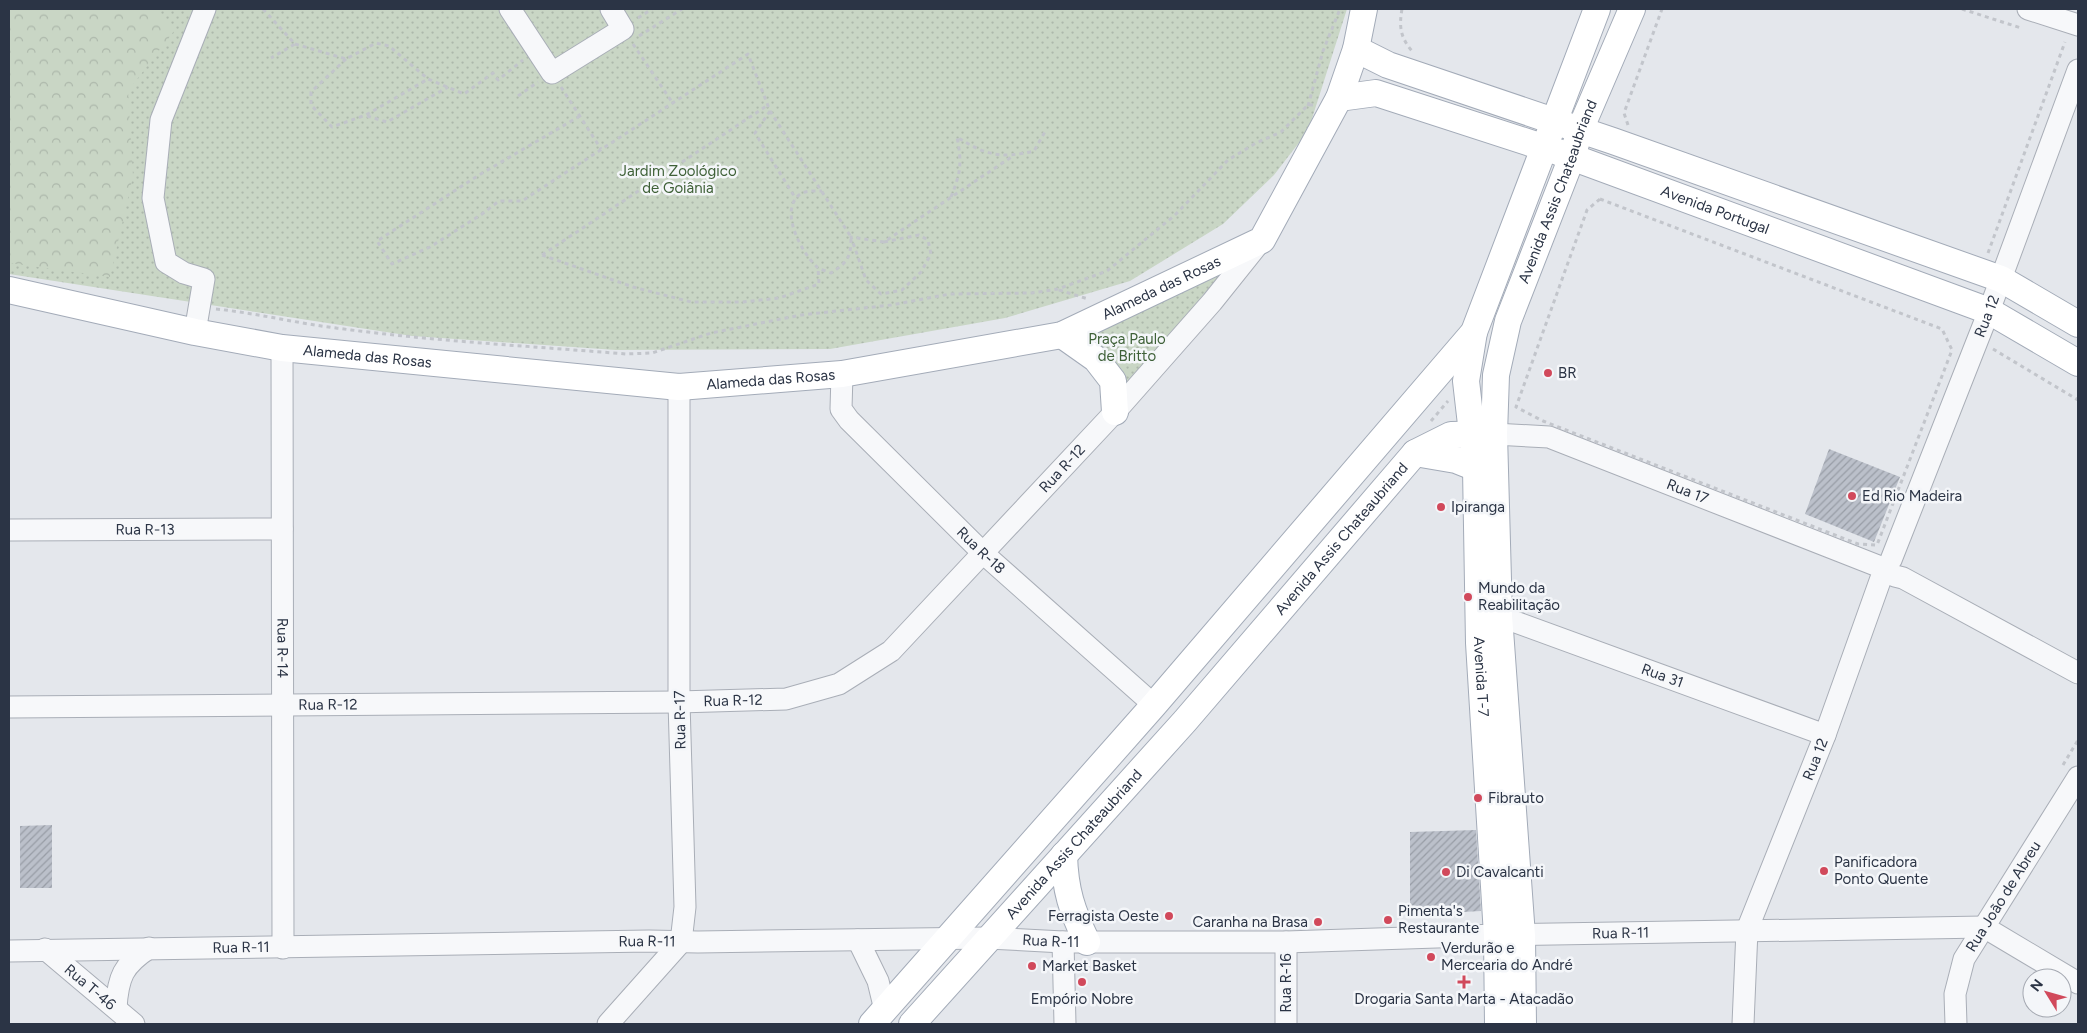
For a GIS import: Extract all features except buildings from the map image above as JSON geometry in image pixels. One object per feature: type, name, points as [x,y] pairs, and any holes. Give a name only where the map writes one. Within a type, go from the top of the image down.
[{"type":"main road","points":[[1262,240],[1337,102],[1356,49],[1364,9]]},
{"type":"main road","name":"Avenida Assis Chateaubriand","points":[[879,1017],[1154,705],[1474,332],[1546,148],[1552,122],[1597,9]]},
{"type":"main road","name":"Avenida Assis Chateaubriand","points":[[912,1024],[1185,721],[1415,453],[1451,435],[1483,434],[1508,321],[1572,158],[1580,130],[1632,9]]},
{"type":"main road","name":"Avenida Portugal","points":[[1356,49],[1388,65],[1580,130],[2001,279],[2078,324]]},
{"type":"main road","points":[[1376,93],[1378,83],[1388,65]]},
{"type":"main road","name":"Avenida Portugal","points":[[1337,102],[1376,93],[1546,148],[1989,311],[2078,363]]},
{"type":"main road","name":"Alameda das Rosas","points":[[9,290],[198,320],[282,348],[679,387],[842,374],[1062,335],[1262,240]]},
{"type":"main road","name":"Avenida T-7","points":[[1474,332],[1466,381],[1483,434],[1499,616],[1509,935],[1498,1024]]},
{"type":"main road","points":[[1062,335],[1096,359],[1113,381],[1115,412]]},
{"type":"main road","name":"Avenida T-7","points":[[1483,434],[1476,468],[1479,643],[1509,935],[1522,1024]]},
{"type":"main road","points":[[1415,453],[1456,460],[1476,468]]},
{"type":"main road","points":[[1064,855],[1064,881],[1075,942]]},
{"type":"street","points":[[198,320],[204,279],[184,274],[166,262],[153,198],[162,120],[205,9]]},
{"type":"street","points":[[510,9],[552,73],[623,29],[611,9]]},
{"type":"street","points":[[2028,9],[2078,25]]},
{"type":"street","name":"Rua 12","points":[[1743,1024],[1747,930],[1825,736],[1989,311],[2078,70]]},
{"type":"street","name":"Rua R-12","points":[[9,706],[679,702],[786,699],[839,684],[891,651],[984,554],[1115,412],[1212,302],[1262,240]]},
{"type":"street","name":"Rua R-14","points":[[282,348],[283,948]]},
{"type":"street","name":"Rua R-18","points":[[842,374],[840,409],[849,420],[984,554],[1154,705]]},
{"type":"street","name":"Rua R-17","points":[[679,387],[679,702],[685,907],[681,942]]},
{"type":"street","name":"Rua 17","points":[[1483,434],[1549,437],[1888,571],[2078,673]]},
{"type":"street","name":"Rua R-13","points":[[9,530],[269,531],[282,529]]},
{"type":"street","name":"Rua 31","points":[[1499,616],[1825,736]]},
{"type":"street","name":"Rua João de Abreu","points":[[1956,1024],[1955,994],[1964,959],[2078,777]]},
{"type":"street","points":[[1984,927],[2078,983]]},
{"type":"street","name":"Rua R-11","points":[[9,951],[45,949],[283,948],[649,940],[681,942],[988,938],[1075,942],[1286,942],[1509,935],[1984,927]]},
{"type":"street","points":[[858,940],[878,981],[879,1017]]},
{"type":"street","points":[[608,1024],[681,942]]},
{"type":"street","points":[[1065,1024],[1075,942]]},
{"type":"street","name":"Rua R-16","points":[[1286,942],[1286,1024]]},
{"type":"street","points":[[116,1008],[117,990],[122,972],[133,958],[149,948]]},
{"type":"street","name":"Rua T-46","points":[[45,949],[134,1024]]},
{"type":"path","points":[[263,9],[295,44],[346,59]]},
{"type":"path","points":[[1307,113],[1323,51],[1340,9]]},
{"type":"path","points":[[1402,9],[1400,24],[1403,41],[1414,54]]},
{"type":"path","points":[[1624,113],[1662,9]]},
{"type":"path","points":[[1962,9],[2028,30]]},
{"type":"path","points":[[623,29],[672,102]]},
{"type":"path","points":[[1988,255],[2066,42],[2057,39]]},
{"type":"path","points":[[428,79],[366,116],[332,127],[311,105],[311,92],[346,59],[376,43],[389,46],[428,79],[464,94],[493,73],[498,80],[536,49]]},
{"type":"path","points":[[271,58],[295,44]]},
{"type":"path","points":[[580,116],[478,175],[376,241],[392,264],[430,247],[499,201],[522,201],[748,54],[770,110],[851,237],[866,280],[881,294],[902,290],[921,272],[931,254],[928,240],[920,235],[884,242],[851,237]]},
{"type":"path","points":[[518,96],[552,73],[602,149]]},
{"type":"path","points":[[366,116],[387,122],[448,87]]},
{"type":"path","points":[[198,320],[250,313],[334,328],[442,340],[626,354],[652,353],[710,333],[801,315],[892,305],[950,294],[1032,293],[1058,289],[1107,271],[1175,215],[1228,160],[1256,143],[1281,132],[1308,105],[1337,102]]},
{"type":"path","points":[[768,105],[542,255],[633,287],[692,302],[743,302],[779,298],[819,284],[818,268]]},
{"type":"path","points":[[770,110],[755,133],[796,199]]},
{"type":"path","points":[[884,242],[1013,156],[1034,151],[1046,130]]},
{"type":"path","points":[[950,198],[960,176],[962,160],[957,136],[981,152],[1013,156]]},
{"type":"path","points":[[822,191],[806,191],[796,199],[791,207],[792,223],[805,252],[818,268],[831,273],[843,265],[851,253],[851,237]]},
{"type":"path","points":[[1600,199],[1942,328],[1952,350],[1888,571],[1858,544],[1544,421],[1516,407],[1587,210],[1600,199]]},
{"type":"path","points":[[1058,289],[1092,301]]},
{"type":"path","points":[[1989,358],[1993,348],[2078,400]]},
{"type":"green space","name":"Jardim Zoológico de Goiânia","points":[[9,9],[1347,9],[1308,131],[1274,175],[1223,224],[1130,281],[1005,318],[830,349],[616,350],[412,336],[9,274]]},
{"type":"green space","points":[[9,9],[154,9],[174,31],[128,91],[133,176],[110,277],[9,263]]},
{"type":"green space","name":"Praça Paulo de Britto","points":[[1220,275],[1125,388],[1083,339]]},
{"type":"place","name":"BR","points":[[1548,373]]},
{"type":"place","name":"Ed Rio Madeira","points":[[1852,496]]},
{"type":"place","name":"Ipiranga","points":[[1441,507]]},
{"type":"place","name":"Mundo da Reabilitação","points":[[1468,597]]},
{"type":"place","name":"Fibrauto","points":[[1478,798]]},
{"type":"place","name":"Panificadora Ponto Quente","points":[[1824,871]]},
{"type":"place","name":"Di Cavalcanti","points":[[1446,872]]},
{"type":"place","name":"Ferragista Oeste","points":[[1169,916]]},
{"type":"place","name":"Pimenta's Restaurante","points":[[1388,920]]},
{"type":"place","name":"Caranha na Brasa","points":[[1318,922]]},
{"type":"place","name":"Verdurão e Mercearia do André","points":[[1431,957]]},
{"type":"place","name":"Market Basket","points":[[1032,966]]},
{"type":"place","name":"Empório Nobre","points":[[1082,982]]},
{"type":"place","name":"Drogaria Santa Marta - Atacadão","points":[[1464,982]]}]
